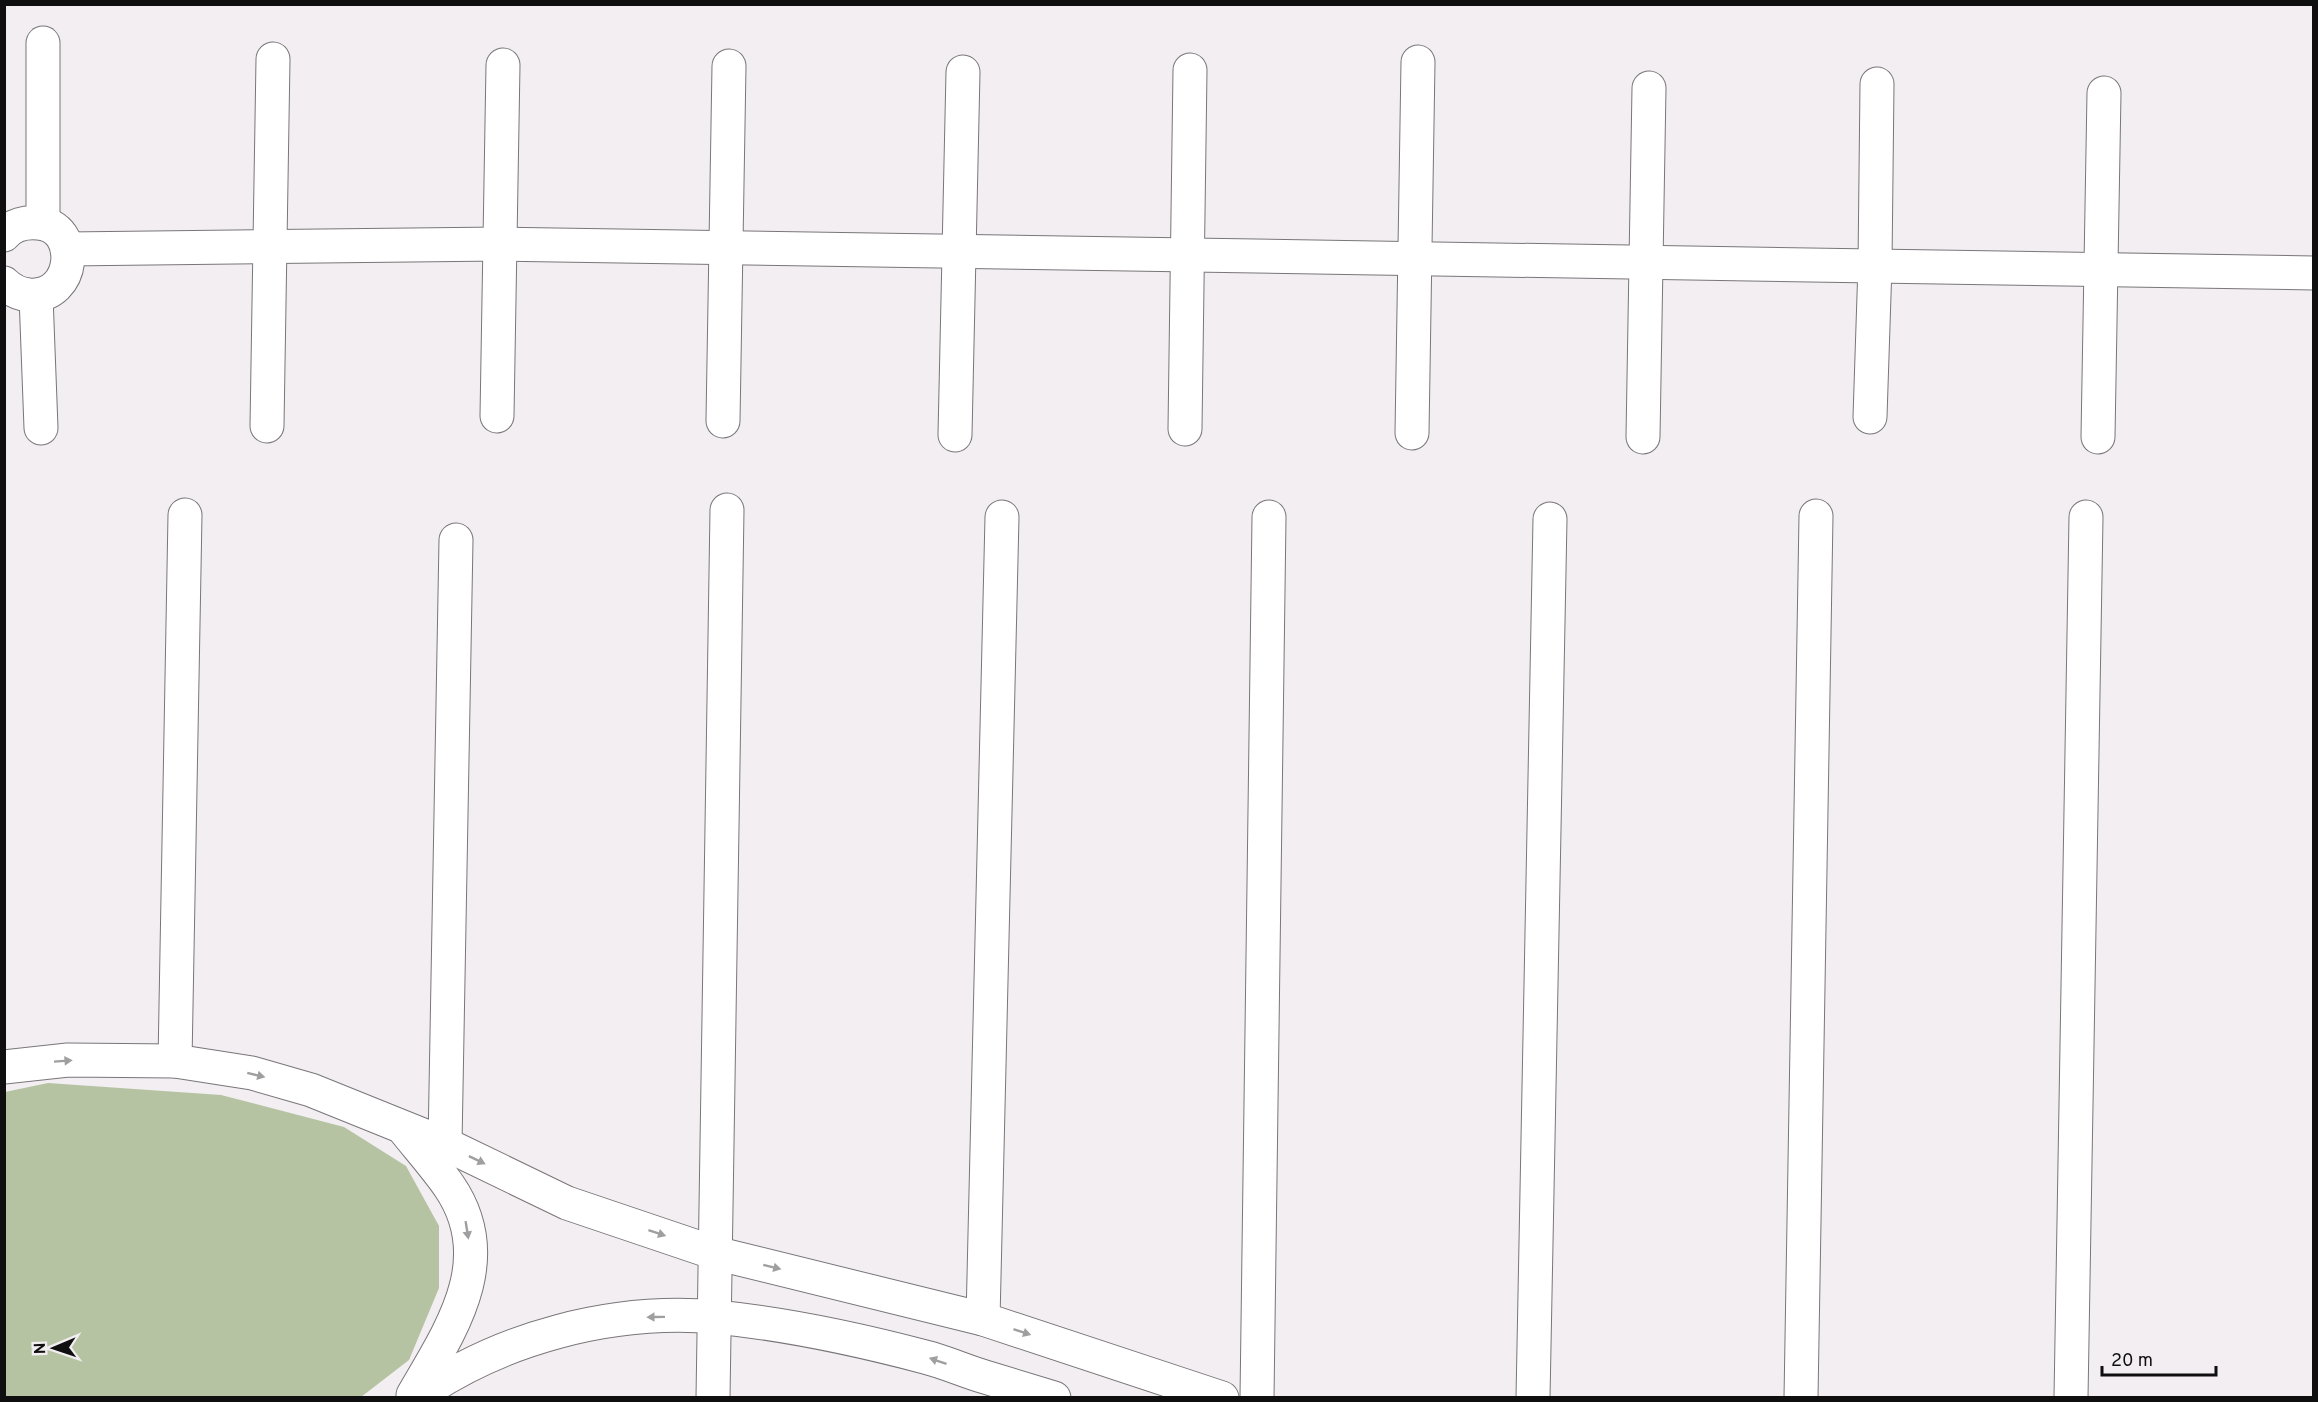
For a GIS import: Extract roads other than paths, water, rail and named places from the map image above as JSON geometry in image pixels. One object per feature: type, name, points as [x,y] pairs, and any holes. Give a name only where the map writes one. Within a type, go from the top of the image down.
[{"type":"street","points":[[43,43],[43,223]]},
{"type":"street","points":[[267,426],[273,59]]},
{"type":"street","points":[[1412,433],[1419,62]]},
{"type":"street","points":[[497,416],[503,65]]},
{"type":"street","points":[[723,421],[729,66]]},
{"type":"street","points":[[1185,429],[1190,70]]},
{"type":"street","points":[[955,435],[963,72]]},
{"type":"street","points":[[1870,417],[1875,265],[1877,84]]},
{"type":"street","points":[[1643,437],[1648,261],[1649,88]]},
{"type":"street","points":[[2098,437],[2103,268],[2104,93]]},
{"type":"street","points":[[4,235],[10,228],[26,222],[43,223],[63,238],[69,261],[59,284],[36,296],[22,294],[4,283]]},
{"type":"street","points":[[67,249],[270,245],[725,246],[2313,273]]},
{"type":"street","points":[[36,296],[41,428]]},
{"type":"street","points":[[713,1398],[727,510]]},
{"type":"street","points":[[176,1061],[185,515]]},
{"type":"street","points":[[1802,1398],[1816,516]]},
{"type":"street","points":[[983,1319],[1002,517]]},
{"type":"street","points":[[1257,1398],[1269,517]]},
{"type":"street","points":[[2071,1398],[2086,517]]},
{"type":"street","points":[[1533,1398],[1550,519]]},
{"type":"street","points":[[445,1144],[456,540]]},
{"type":"street","points":[[4,1067],[68,1060],[176,1061],[252,1073],[311,1090],[445,1144],[567,1203],[715,1253],[983,1319],[1222,1398]]},
{"type":"street","points":[[403,1128],[450,1188],[467,1223],[471,1262],[461,1308],[427,1393]]},
{"type":"street","points":[[427,1393],[512,1346],[585,1325],[647,1317],[714,1317],[818,1332],[927,1357],[984,1387],[1054,1398]]}]
